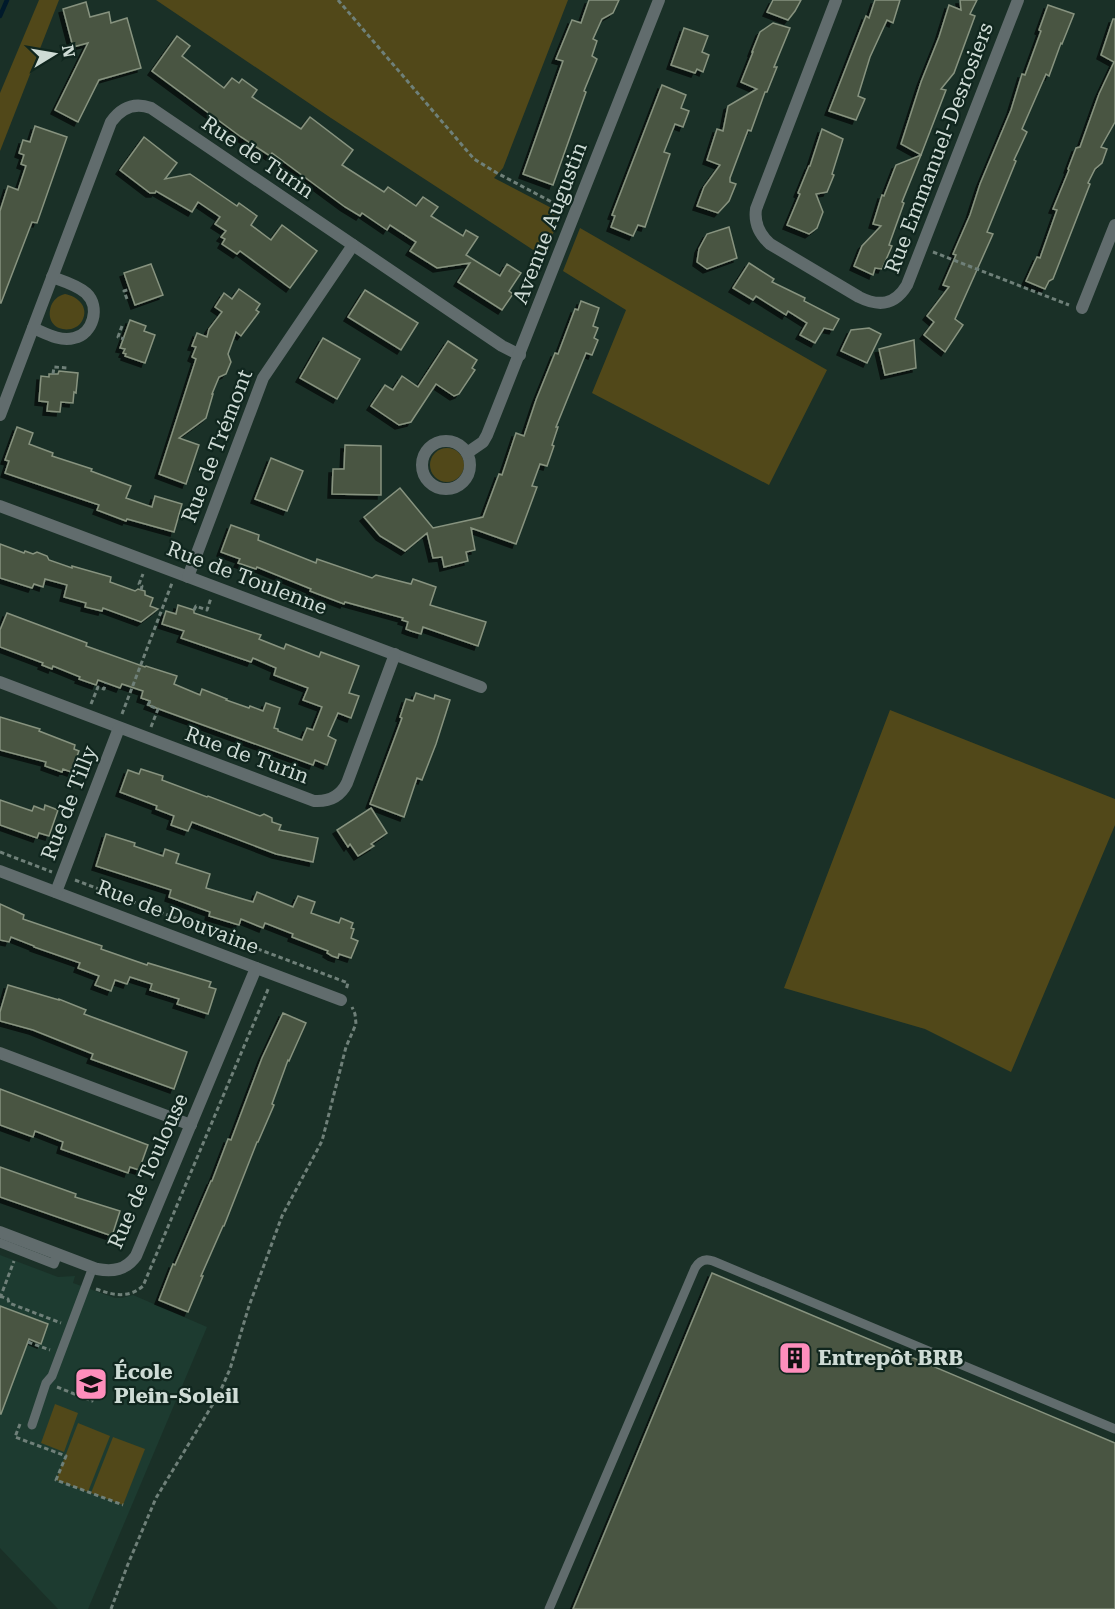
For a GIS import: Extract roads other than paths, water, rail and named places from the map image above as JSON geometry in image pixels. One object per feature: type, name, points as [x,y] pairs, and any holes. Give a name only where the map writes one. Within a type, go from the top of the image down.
[{"type":"street","name":"Avenue Augustin","points":[[467,453],[483,442],[487,435],[659,0]]},
{"type":"street","name":"Rue Emmanuel-Desrosiers","points":[[836,0],[756,208],[755,216],[760,232],[770,244],[859,297],[870,303],[879,304],[896,298],[907,285],[1018,0]]},
{"type":"street","name":"Rue de Turin","points":[[0,415],[111,122],[129,106],[151,108],[502,346],[520,355]]},
{"type":"street","points":[[1076,307],[1115,225]]},
{"type":"street","name":"Rue de Trémont","points":[[188,577],[263,378],[353,245]]},
{"type":"street","points":[[33,328],[60,338],[73,339],[82,335],[92,324],[94,316],[92,301],[87,294],[69,283],[52,277]]},
{"type":"street","points":[[439,442],[455,442],[467,453],[470,460],[469,474],[459,485],[445,489],[437,487],[425,476],[422,468],[423,460],[431,446],[439,442]]},
{"type":"street","name":"Rue de Toulenne","points":[[0,506],[481,687]]},
{"type":"street","name":"Rue de Turin","points":[[0,682],[87,715],[120,722],[146,738],[314,801],[327,801],[340,794],[347,783],[395,654]]},
{"type":"street","name":"Rue de Tilly","points":[[56,892],[120,722]]},
{"type":"street","name":"Rue de Douvaine","points":[[0,871],[256,968],[344,995]]},
{"type":"street","name":"Rue de Toulouse","points":[[0,1232],[93,1267],[105,1270],[127,1266],[136,1256],[197,1127],[256,968]]},
{"type":"street","points":[[0,1053],[197,1127]]},
{"type":"lane","points":[[0,1243],[54,1264],[58,1254]]},
{"type":"lane","points":[[549,1609],[695,1268],[704,1260],[713,1261],[1115,1429]]},
{"type":"lane","points":[[32,1425],[46,1383],[52,1376],[93,1267]]},
{"type":"waterway","points":[[0,16],[7,0]]},
{"type":"place","name":"Entrepôt BRB","points":[[795,1358]]},
{"type":"place","name":"École Plein-Soleil","points":[[91,1384]]}]
